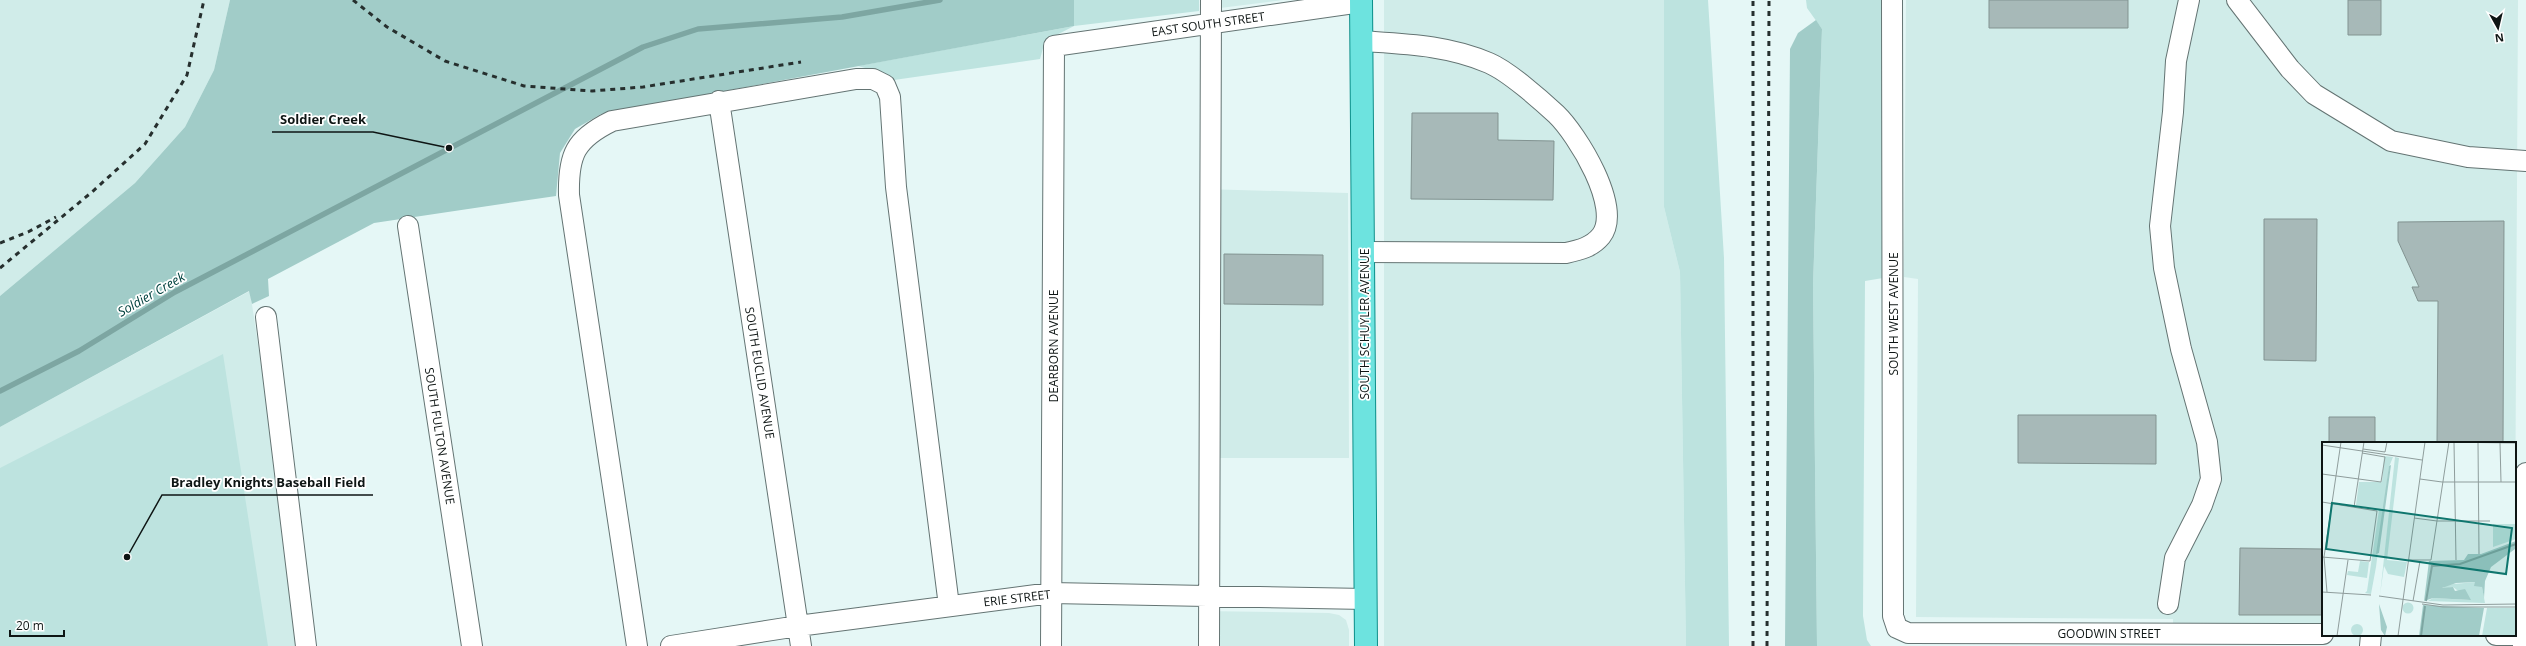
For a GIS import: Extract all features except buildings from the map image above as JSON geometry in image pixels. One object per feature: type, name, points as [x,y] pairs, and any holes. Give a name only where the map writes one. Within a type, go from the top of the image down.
[{"type":"main road","name":"SOUTH SCHUYLER AVENUE","points":[[1361,1],[1366,646]]},
{"type":"street","points":[[1208,646],[1211,0]]},
{"type":"street","name":"SOUTH WEST AVENUE","points":[[1892,0],[1893,616],[1897,628]]},
{"type":"street","points":[[2168,604],[2175,558],[2202,505],[2211,479],[2207,442],[2181,349],[2164,268],[2160,226],[2173,112],[2176,61],[2189,0]]},
{"type":"street","points":[[2237,0],[2290,69],[2314,94],[2391,140],[2468,157],[2526,161]]},
{"type":"street","name":"EAST SOUTH STREET","points":[[1054,46],[1361,1]]},
{"type":"street","points":[[1361,42],[1416,44],[1452,50],[1490,64],[1557,115],[1575,137],[1594,170],[1603,194],[1606,210],[1602,235],[1592,245],[1566,253],[1364,252]]},
{"type":"street","name":"DEARBORN AVENUE","points":[[1051,646],[1054,46]]},
{"type":"street","points":[[638,646],[569,195],[568,170],[572,155],[595,129],[612,120],[856,79],[874,79],[885,85],[890,97],[896,187],[949,606]]},
{"type":"street","name":"SOUTH EUCLID AVENUE","points":[[719,101],[801,646]]},
{"type":"street","name":"SOUTH FULTON AVENUE","points":[[408,226],[472,646]]},
{"type":"street","points":[[266,317],[306,646]]},
{"type":"street","points":[[2503,636],[2524,639],[2526,473]]},
{"type":"street","name":"ERIE STREET","points":[[672,646],[798,626],[1051,592],[1366,599]]},
{"type":"street","name":"GOODWIN STREET","points":[[1897,628],[1908,634],[2211,640],[2322,634]]},
{"type":"street","points":[[2370,646],[2371,636]]},
{"type":"shaded area","points":[[0,0],[230,0],[214,70],[185,127],[135,183],[0,296]]},
{"type":"shaded area","points":[[230,0],[1074,0],[1074,26],[601,114],[575,129],[560,153],[556,196],[374,223],[268,279],[269,296],[252,304],[249,291],[0,427],[0,296],[135,183],[185,127],[214,70]]},
{"type":"shaded area","points":[[1074,0],[1199,0],[1199,11],[1074,26]]},
{"type":"shaded area","points":[[1219,0],[1283,0],[1220,8]]},
{"type":"shaded area","points":[[1384,0],[1664,0],[1664,207],[1680,272],[1686,646],[1384,646]]},
{"type":"shaded area","points":[[1664,0],[1708,0],[1724,258],[1729,646],[1686,646],[1680,272],[1664,207]]},
{"type":"shaded area","points":[[1806,0],[1884,0],[1883,278],[1865,281],[1863,616],[1867,640],[1871,646],[1817,646],[1813,285],[1822,29],[1807,8]]},
{"type":"shaded area","points":[[1906,0],[2518,0],[2516,442],[2322,442],[2322,627],[2173,627],[2173,619],[1916,617],[1918,279],[1904,277]]},
{"type":"shaded area","points":[[1816,20],[1822,29],[1813,285],[1817,646],[1785,646],[1790,49],[1798,33]]},
{"type":"shaded area","points":[[1074,26],[1045,41],[1040,59],[894,80],[883,73],[858,66]]},
{"type":"shaded area","points":[[1203,189],[1348,193],[1349,458],[1202,458]]},
{"type":"shaded area","points":[[250,291],[303,646],[0,646],[0,427]]},
{"type":"shaded area","points":[[223,354],[268,646],[0,646],[0,468]]},
{"type":"shaded area","points":[[1202,611],[1329,613],[1339,615],[1346,620],[1349,630],[1349,646],[1202,646]]},
{"type":"waterway","name":"Soldier Creek","points":[[0,391],[79,351],[175,292],[643,47],[698,29],[842,17],[940,0]]},
{"type":"railway","points":[[0,268],[92,192],[145,144],[187,75],[204,0]]},
{"type":"railway","points":[[353,0],[387,27],[445,61],[524,86],[592,91],[643,87],[801,62]]},
{"type":"railway","points":[[1753,0],[1753,646]]},
{"type":"railway","points":[[1767,646],[1769,0]]},
{"type":"railway","points":[[0,243],[28,232],[56,217]]},
{"type":"place","name":"Soldier Creek","points":[[449,148]]},
{"type":"place","name":"Bradley Knights Baseball Field","points":[[127,557]]}]
